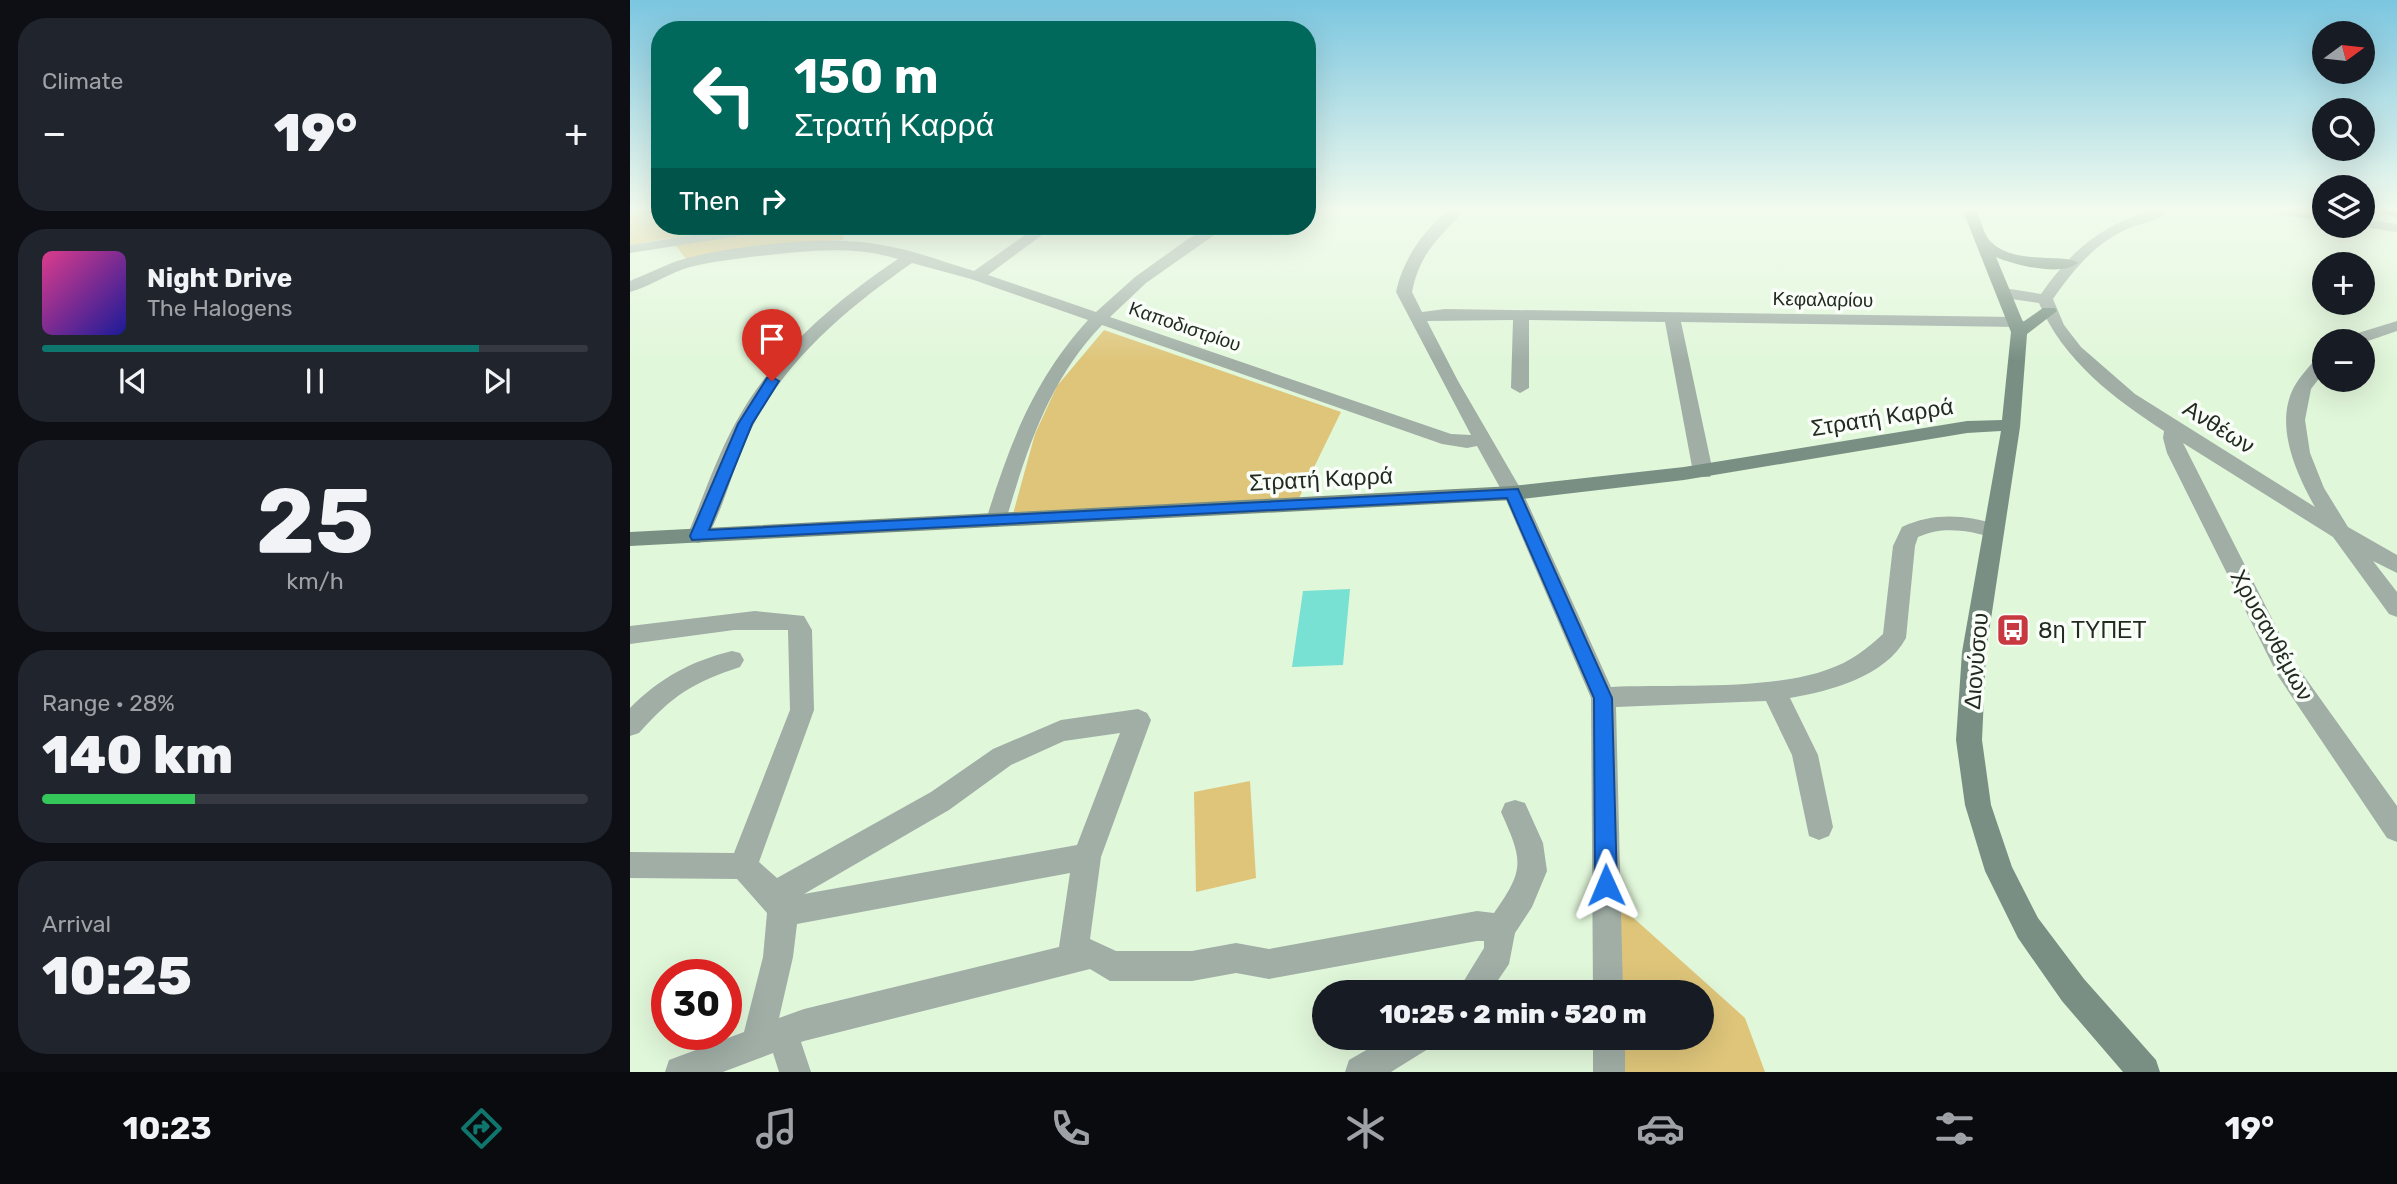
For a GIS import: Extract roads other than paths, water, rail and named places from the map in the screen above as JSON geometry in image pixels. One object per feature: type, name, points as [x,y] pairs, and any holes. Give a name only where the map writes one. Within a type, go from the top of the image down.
[{"type":"street","points":[[630,278],[681,265],[678,261]]},
{"type":"street","name":"Καποδιστρίου","points":[[630,287],[681,265],[700,261]]},
{"type":"street","points":[[698,536],[745,424],[761,396],[808,336],[834,312],[905,261]]},
{"type":"street","name":"Καποδιστρίου","points":[[928,261],[1449,440],[1467,442],[1481,439]]},
{"type":"street","points":[[976,276],[997,261]]},
{"type":"street","points":[[996,520],[1024,433],[1054,373],[1100,319],[1145,278],[1169,261]]},
{"type":"street","points":[[1415,261],[1404,292],[1419,317],[1448,381],[1513,493],[1603,698],[1608,980]]},
{"type":"street","name":"Διονύσου","points":[[1991,261],[2018,327],[2011,427],[1974,652],[1969,740],[1978,805],[1999,871],[2028,928],[2073,990],[2144,1072]]},
{"type":"street","points":[[2018,327],[2047,305],[2070,263],[2020,261]]},
{"type":"street","points":[[2004,293],[2047,305]]},
{"type":"street","name":"Ανθέων","points":[[2047,305],[2075,348],[2106,380],[2174,428],[2342,534],[2397,565]]},
{"type":"street","points":[[1521,315],[1521,388]]},
{"type":"street","name":"Κεφαλαρίου","points":[[1419,317],[1521,315],[2018,327]]},
{"type":"street","points":[[1672,318],[1703,472]]},
{"type":"street","points":[[2375,333],[2397,326]]},
{"type":"street","points":[[2312,373],[2297,401],[2296,424],[2309,480],[2325,512],[2397,608]]},
{"type":"street","name":"Στρατή Καρρά","points":[[630,539],[1513,493],[1606,485],[1703,472],[1967,428],[1999,425],[2011,427]]},
{"type":"street","name":"Χρυσανθέμων","points":[[2174,428],[2172,438],[2177,453],[2286,669],[2397,829]]},
{"type":"street","points":[[1603,698],[1774,691],[1819,683],[1854,670],[1885,649],[1894,638],[1904,546],[1909,531],[1919,526],[1941,523],[1992,530]]},
{"type":"street","points":[[630,635],[662,634],[751,619],[796,622],[800,630],[802,710],[743,866]]},
{"type":"street","points":[[630,725],[662,692],[684,676],[703,667],[732,660]]},
{"type":"street","points":[[1774,691],[1805,755],[1819,827]]},
{"type":"street","points":[[777,904],[940,801],[1003,757],[1061,731],[1138,720],[1087,857],[1072,958]]},
{"type":"street","points":[[1480,980],[1497,953],[1501,928],[1522,897],[1533,871],[1529,843],[1515,812]]},
{"type":"street","points":[[777,904],[1087,857]]},
{"type":"street","points":[[630,865],[743,866],[777,904],[780,939],[769,1038],[795,1072]]},
{"type":"street","points":[[681,1072],[769,1038],[1090,954],[1100,957],[1110,966],[1192,966],[1236,958],[1269,964],[1477,926],[1501,928]]},
{"type":"street","points":[[1361,1072],[1397,1050]]},
{"type":"street","points":[[1609,1050],[1609,1072]]},
{"type":"water","points":[[1350,589],[1343,665],[1292,667],[1303,591]]},
{"type":"place","name":"8η ΤΥΠΕΤ","points":[[2013,630]]}]
